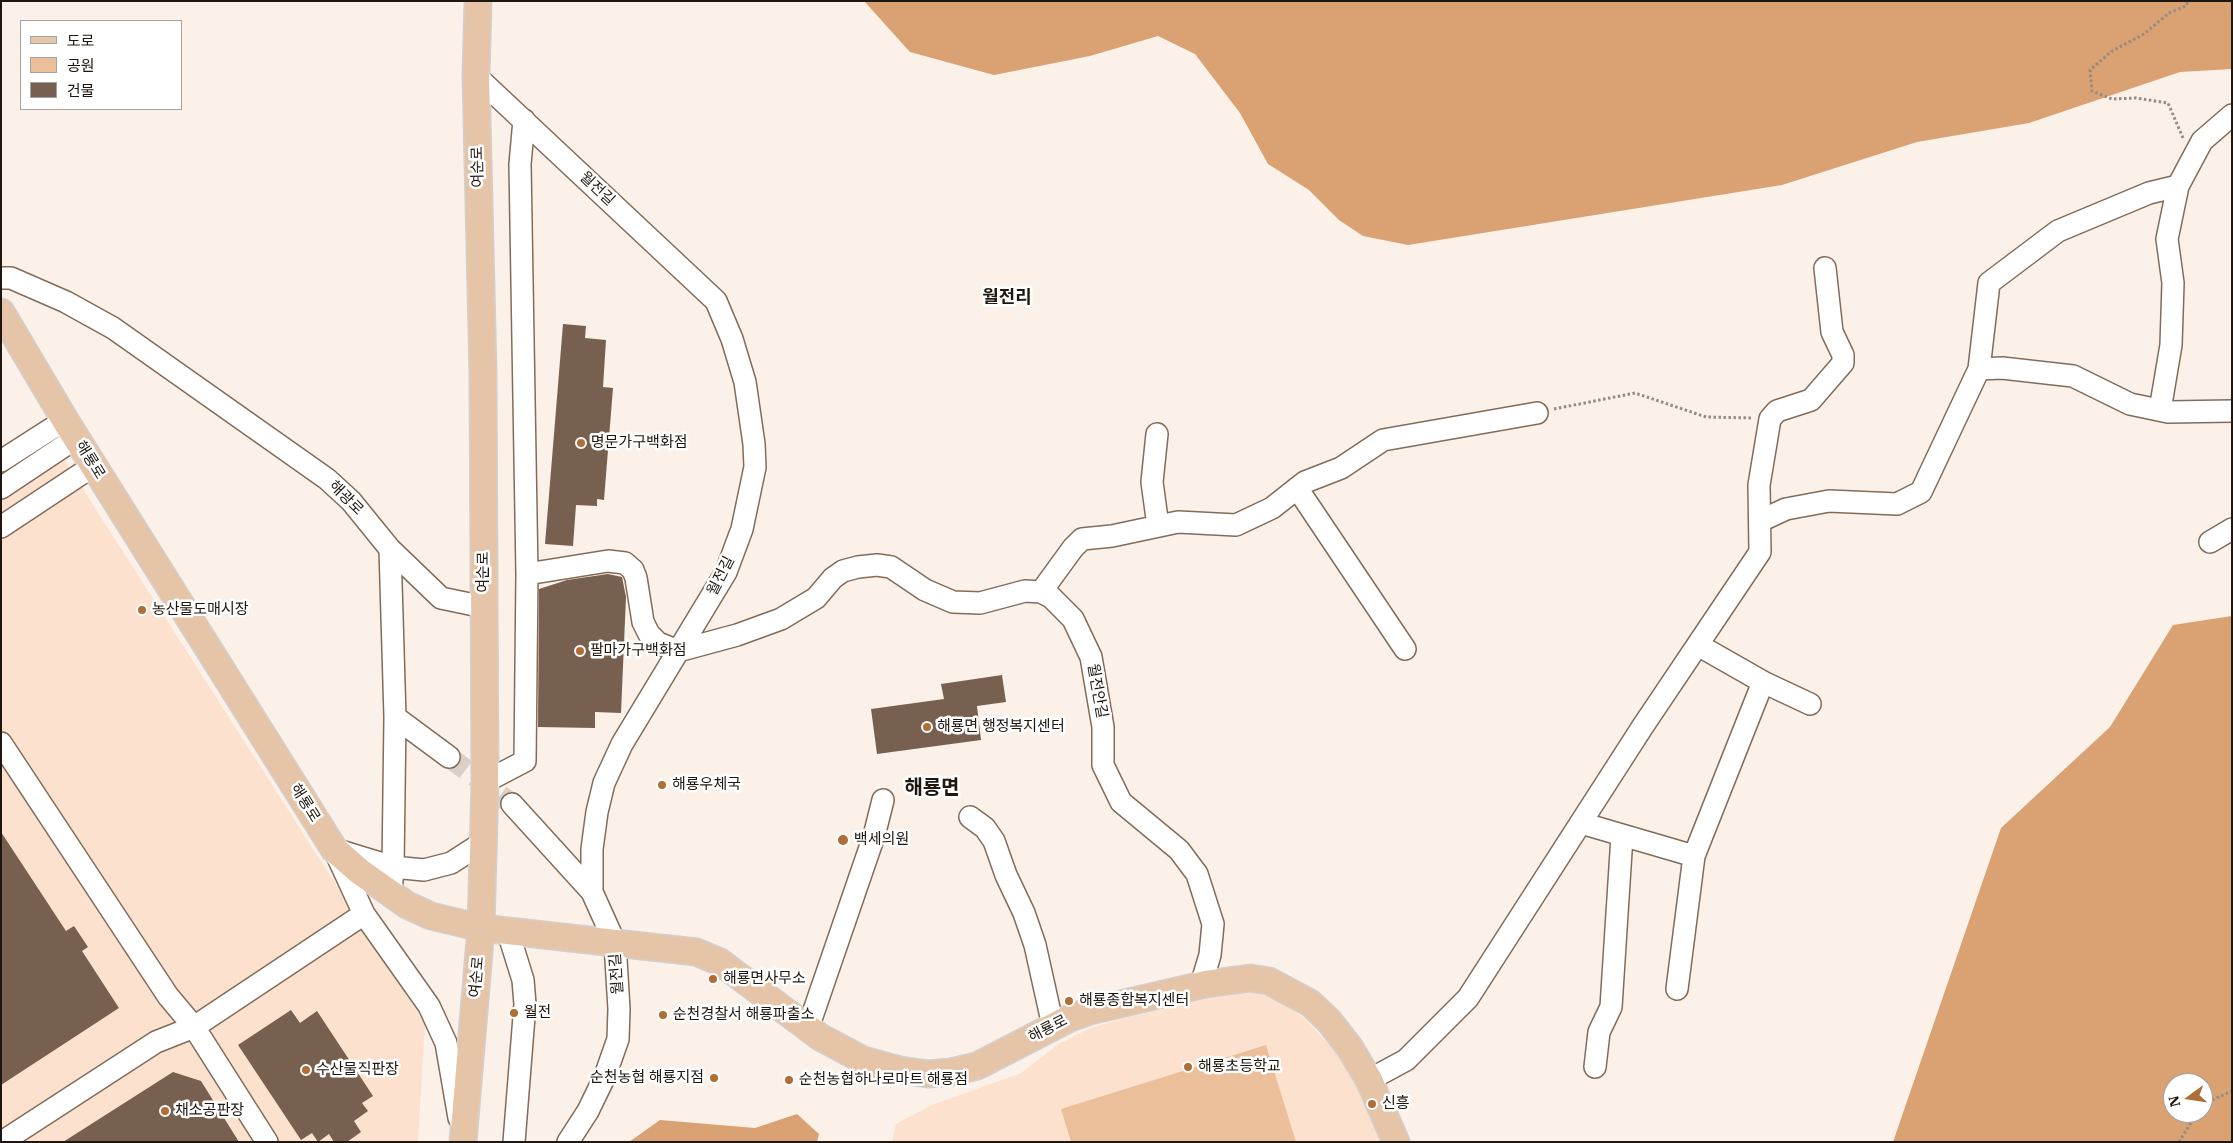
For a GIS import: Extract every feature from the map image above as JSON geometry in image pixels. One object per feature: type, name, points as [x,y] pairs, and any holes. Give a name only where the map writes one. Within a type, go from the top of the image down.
[{"type":"main road","name":"여순로","points":[[463,1142],[481,928],[485,782],[483,374],[476,76],[478,6]]},
{"type":"main road","name":"해룡로","points":[[1,312],[93,466],[334,849],[391,894],[431,916],[481,928],[696,952],[720,962],[808,1028],[863,1060],[900,1070],[928,1074],[950,1072],[977,1066],[1054,1026],[1090,1011],[1201,985],[1250,978],[1269,980],[1290,990],[1310,1003],[1329,1021],[1350,1048],[1369,1080],[1396,1142]]},
{"type":"street","name":"월전길","points":[[476,76],[716,301],[732,339],[748,398],[755,467],[742,529],[726,572],[622,744],[604,784],[596,812],[592,849],[592,892],[615,943],[619,1009],[618,1039],[605,1076],[568,1142]]},
{"type":"street","points":[[2160,410],[2171,345],[2173,283],[2167,239],[2178,186],[2191,158],[2202,141],[2232,116]]},
{"type":"street","points":[[485,782],[525,761],[527,574],[520,164],[524,120]]},
{"type":"street","points":[[1760,521],[1786,509],[1829,501],[1897,504],[1921,492],[1979,369],[1989,283],[2058,230],[2149,193],[2178,186]]},
{"type":"street","points":[[1369,1080],[1406,1060],[1468,998],[1760,552],[1760,485],[1770,419],[1776,410],[1812,400],[1843,364],[1843,354],[1832,332],[1825,268]]},
{"type":"street","name":"해광로","points":[[1,278],[12,278],[66,302],[113,328],[327,479],[351,502],[390,549],[441,598],[484,607]]},
{"type":"street","points":[[1979,369],[2002,368],[2073,376],[2130,404],[2160,410],[2232,410]]},
{"type":"street","points":[[527,574],[608,561],[626,563],[633,570],[636,578],[643,622],[649,634],[658,643],[678,651],[737,635],[781,619],[816,598],[833,578],[843,571],[858,567],[877,565],[890,567],[925,590],[953,602],[980,603],[1025,591],[1041,592],[1073,548],[1082,539],[1112,536],[1178,522],[1236,525],[1272,508],[1304,482],[1341,468],[1384,440],[1537,413]]},
{"type":"street","points":[[1,461],[71,429]]},
{"type":"street","points":[[1,488],[71,429]]},
{"type":"street","points":[[1157,434],[1152,482],[1158,526]]},
{"type":"street","points":[[1,527],[93,466]]},
{"type":"street","points":[[1297,488],[1406,649]]},
{"type":"street","points":[[2210,542],[2232,529]]},
{"type":"street","points":[[390,549],[395,717],[391,894]]},
{"type":"street","name":"월전안길","points":[[1041,592],[1051,597],[1073,619],[1091,657],[1103,727],[1103,765],[1121,802],[1179,850],[1197,874],[1213,924],[1210,955],[1201,985]]},
{"type":"street","points":[[1698,645],[1763,682],[1810,704]]},
{"type":"street","points":[[1677,989],[1694,856],[1763,682]]},
{"type":"street","points":[[395,717],[449,757]]},
{"type":"street","points":[[1,743],[168,996],[194,1027],[267,1142]]},
{"type":"street","points":[[808,1028],[874,836],[883,800]]},
{"type":"street","points":[[512,804],[592,892]]},
{"type":"street","points":[[970,817],[985,828],[994,841],[1006,875],[1024,913],[1035,945],[1054,1026]]},
{"type":"street","points":[[1581,823],[1694,856]]},
{"type":"street","points":[[1595,1067],[1599,1032],[1611,1007],[1622,836]]},
{"type":"street","points":[[334,849],[393,867],[424,870],[439,868],[459,859],[482,843]]},
{"type":"street","points":[[334,849],[364,914],[429,1006],[443,1036],[446,1043],[463,1142]]},
{"type":"street","points":[[2,1142],[156,1042],[194,1027],[364,914]]},
{"type":"street","points":[[508,932],[523,980],[525,1004],[514,1142]]},
{"type":"path","points":[[2188,1],[2186,6],[2169,13],[2144,34],[2112,51],[2090,70],[2092,91],[2099,94],[2112,99],[2136,98],[2168,103],[2191,158]]},
{"type":"path","points":[[1537,413],[1596,399],[1635,394],[1706,417],[1770,419]]},
{"type":"path","points":[[2213,1099],[2232,1090]]},
{"type":"path","points":[[2179,1142],[2191,1123]]},
{"type":"shaded area","points":[[864,1],[2232,1],[2232,69],[2180,72],[2029,123],[1917,142],[1782,185],[1408,245],[1363,236],[1339,220],[1309,190],[1268,164],[1240,113],[1195,54],[1158,36],[1090,56],[994,75],[910,52]]},
{"type":"shaded area","points":[[51,439],[425,1024],[418,1142],[1,1142],[1,473]]},
{"type":"shaded area","points":[[2232,616],[2232,1142],[1893,1142],[2001,828],[2110,727],[2173,625]]},
{"type":"shaded area","name":"해룡초등학교","points":[[1244,990],[1279,999],[1306,1020],[1344,1061],[1358,1082],[1385,1142],[892,1142],[896,1124],[932,1105],[1021,1073],[1057,1045],[1088,1029],[1124,1018]]},
{"type":"shaded area","points":[[797,1114],[819,1134],[817,1142],[629,1142],[660,1120],[755,1128]]},
{"type":"green space","points":[[1266,1045],[1296,1142],[1071,1142],[1061,1109]]},
{"type":"building","name":"명문가구백화점","points":[[563,324],[586,326],[585,338],[606,340],[603,387],[613,388],[604,500],[597,499],[597,506],[576,505],[573,546],[545,544]]},
{"type":"building","name":"팔마가구백화점","points":[[608,574],[622,577],[626,597],[621,713],[595,712],[595,728],[538,727],[539,589],[567,580]]},
{"type":"building","name":"해룡면 행정복지센터","points":[[1002,675],[1006,702],[977,706],[981,740],[877,754],[871,709],[944,699],[941,684]]},
{"type":"building","points":[[1,832],[66,931],[74,926],[88,947],[82,951],[119,1008],[1,1085]]},
{"type":"building","name":"수산물직판장","points":[[291,1010],[300,1023],[317,1011],[373,1096],[362,1103],[368,1111],[354,1121],[361,1132],[347,1142],[334,1142],[329,1134],[318,1142],[312,1133],[301,1140],[238,1045]]},
{"type":"building","name":"채소공판장","points":[[173,1072],[201,1081],[239,1142],[63,1142]]},
{"type":"tunnel","points":[[449,757],[512,804]]},
{"type":"place","name":"명문가구백화점","points":[[581,443]]},
{"type":"place","name":"농산물도매시장","points":[[142,610]]},
{"type":"place","name":"팔마가구백화점","points":[[580,651]]},
{"type":"place","name":"해룡면 행정복지센터","points":[[927,727]]},
{"type":"place","name":"해룡우체국","points":[[662,785]]},
{"type":"place","name":"백세의원","points":[[843,840]]},
{"type":"place","name":"해룡면사무소","points":[[713,979]]},
{"type":"place","name":"해룡종합복지센터","points":[[1069,1001]]},
{"type":"place","name":"월전","points":[[514,1013]]},
{"type":"place","name":"순천경찰서 해룡파출소","points":[[663,1015]]},
{"type":"place","name":"해룡초등학교","points":[[1188,1067]]},
{"type":"place","name":"수산물직판장","points":[[306,1070]]},
{"type":"place","name":"순천농협 해룡지점","points":[[714,1078]]},
{"type":"place","name":"순천농협하나로마트 해룡점","points":[[789,1080]]},
{"type":"place","name":"신흥","points":[[1372,1104]]},
{"type":"place","name":"채소공판장","points":[[165,1111]]},
{"type":"district","name":"월전리","points":[[1007,298]]},
{"type":"district","name":"해룡면","points":[[932,788]]}]
